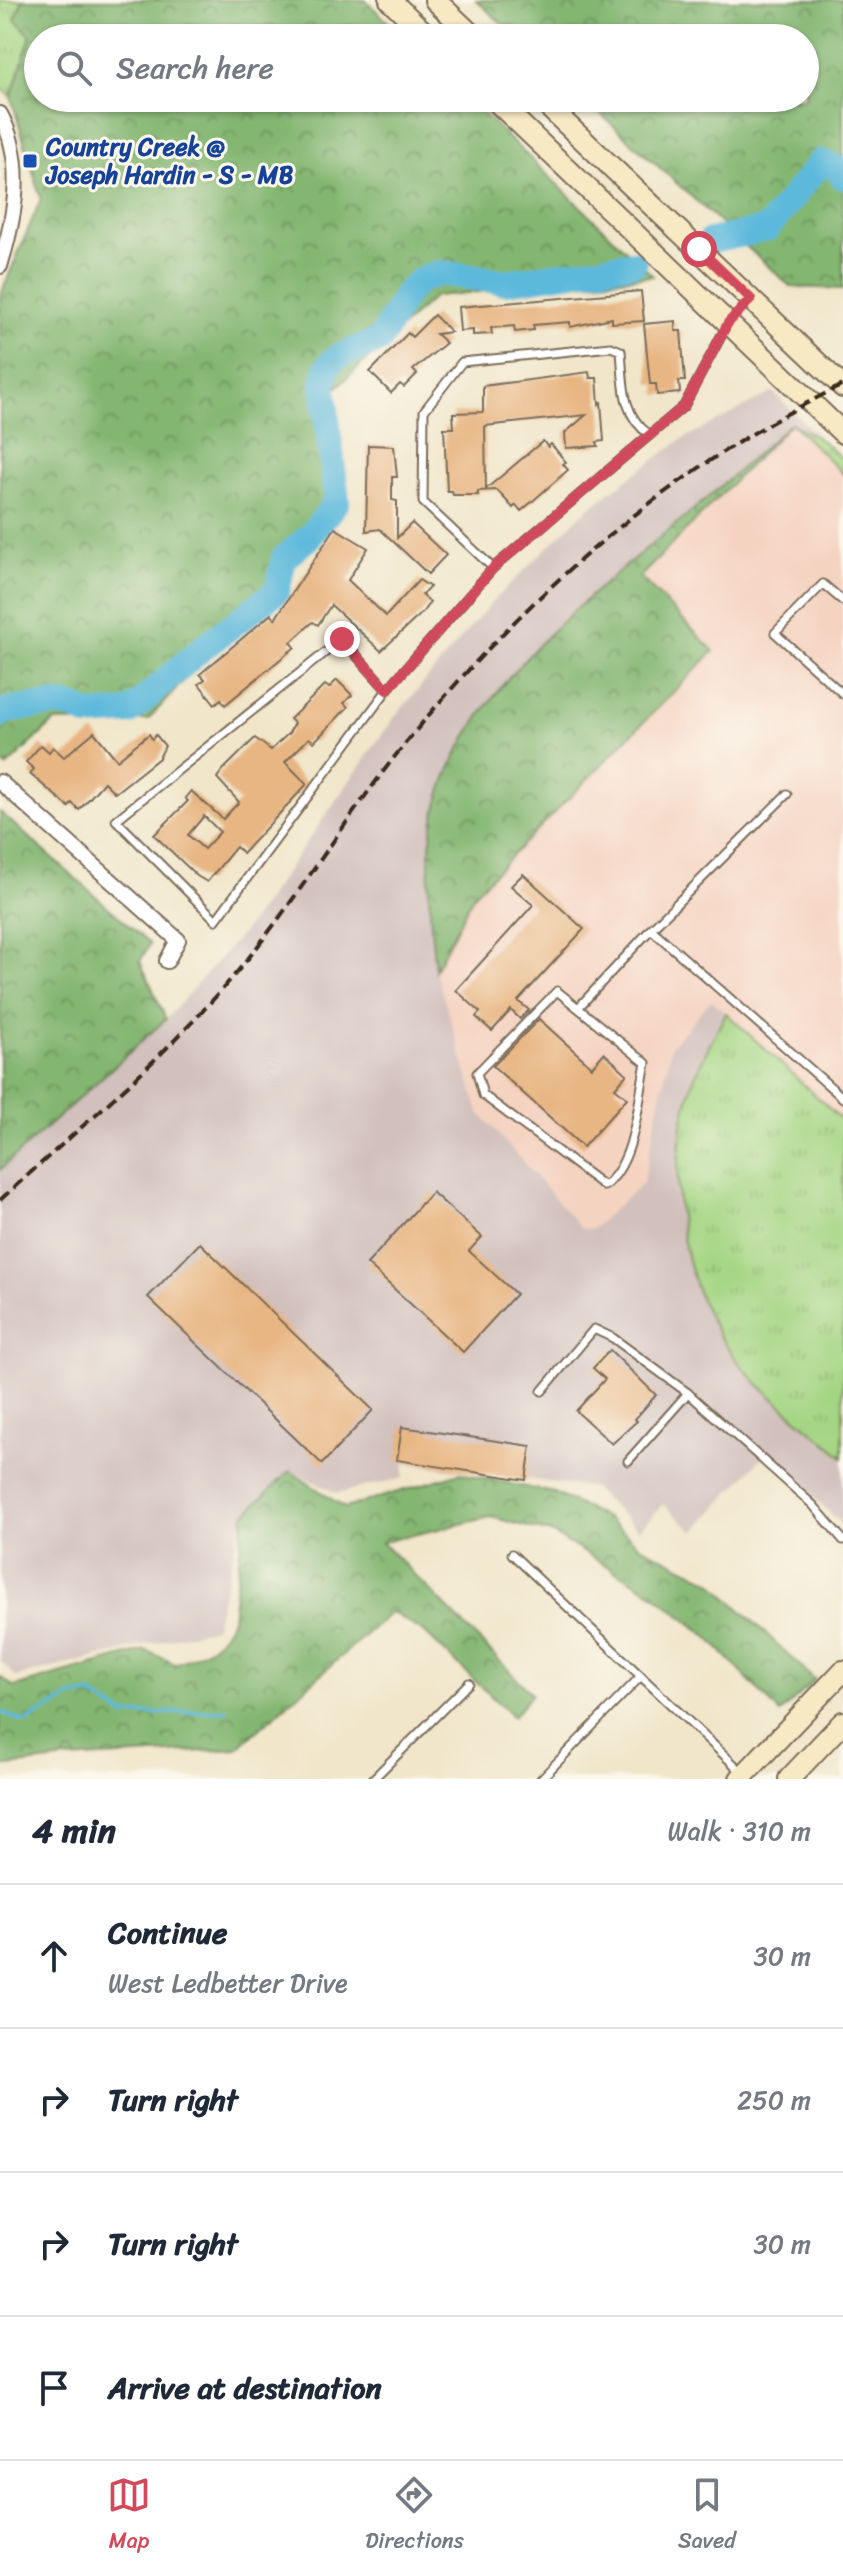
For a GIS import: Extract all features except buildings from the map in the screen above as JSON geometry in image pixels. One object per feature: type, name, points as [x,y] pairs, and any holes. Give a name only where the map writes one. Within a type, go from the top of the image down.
[{"type":"main road","points":[[390,0],[415,24]]},
{"type":"main road","points":[[435,0],[460,24]]},
{"type":"main road","points":[[508,112],[843,433]]},
{"type":"main road","points":[[554,112],[843,387]]},
{"type":"main road","points":[[728,323],[751,299]]},
{"type":"main road","points":[[742,1776],[843,1671]]},
{"type":"main road","points":[[789,1779],[843,1722]]},
{"type":"street","points":[[0,114],[14,151],[16,179],[11,230],[0,266]]},
{"type":"street","points":[[0,782],[178,940],[167,961]]},
{"type":"lane","points":[[387,690],[342,639],[116,820],[216,920],[387,690],[493,568],[684,406],[728,323]]},
{"type":"lane","points":[[493,568],[423,502],[424,411],[462,362],[611,347],[621,351],[627,408],[635,424],[650,435]]},
{"type":"lane","points":[[843,601],[823,584],[775,633],[843,694]]},
{"type":"lane","points":[[579,1007],[651,929],[787,794]]},
{"type":"lane","points":[[651,929],[843,1098]]},
{"type":"lane","points":[[557,991],[579,1007],[646,1063],[629,1143],[615,1178],[604,1186],[483,1095],[477,1073],[557,991]]},
{"type":"lane","points":[[542,1391],[594,1329],[613,1338],[688,1393],[813,1505],[843,1540]]},
{"type":"lane","points":[[628,1461],[688,1393]]},
{"type":"lane","points":[[512,1554],[742,1776]]},
{"type":"lane","points":[[541,1779],[641,1676]]},
{"type":"lane","points":[[373,1779],[469,1683]]},
{"type":"shaded area","points":[[773,392],[824,442],[791,423],[566,620],[428,904],[435,970],[479,1112],[582,1229],[592,1229],[643,1183],[671,1046],[711,1000],[726,1013],[692,1084],[677,1159],[682,1236],[746,1372],[843,1457],[843,1526],[767,1452],[694,1532],[663,1504],[639,1530],[593,1488],[405,1463],[403,1478],[337,1493],[290,1471],[244,1515],[214,1628],[16,1677],[0,1660],[0,1170],[166,1019],[248,926],[393,719],[491,603],[588,508],[681,440]]},
{"type":"shaded area","points":[[791,423],[843,474],[843,1121],[711,1000],[671,1046],[643,1183],[592,1229],[582,1229],[479,1112],[435,970],[474,894],[714,651],[639,577]]},
{"type":"green space","points":[[0,0],[23,0],[15,19],[24,28],[24,57],[11,97],[0,86]]},
{"type":"green space","points":[[23,0],[365,0],[390,24],[24,24],[24,29],[15,19]]},
{"type":"green space","points":[[476,0],[843,0],[843,289],[791,287],[598,112],[819,112],[819,24],[503,24]]},
{"type":"green space","points":[[24,57],[24,112],[482,112],[653,276],[435,296],[334,390],[344,504],[148,720],[54,722],[6,767],[0,761],[0,296],[41,199],[11,97]]},
{"type":"green space","points":[[791,423],[824,442],[843,460],[843,474]]},
{"type":"green space","points":[[791,423],[640,577],[714,651],[474,894],[435,970],[429,856],[436,811],[461,746],[487,705],[554,630]]},
{"type":"green space","points":[[0,812],[150,944],[140,961],[166,1019],[0,1170]]},
{"type":"green space","points":[[726,1013],[843,1121],[843,1457],[747,1372],[724,1342],[706,1309],[692,1273],[678,1198],[678,1159],[692,1085]]},
{"type":"green space","points":[[290,1471],[345,1508],[460,1473],[554,1493],[607,1518],[640,1546],[709,1580],[815,1680],[780,1713],[707,1636],[648,1590],[551,1533],[491,1517],[382,1542],[532,1694],[513,1717],[424,1632],[391,1612],[237,1749],[68,1759],[0,1767],[0,1677],[14,1687],[145,1650],[175,1664],[217,1642],[232,1618],[244,1515]]},
{"type":"waterway","points":[[710,241],[767,229],[821,162],[839,169],[843,177]]},
{"type":"waterway","points":[[0,715],[4,711],[48,705],[69,706],[88,715],[130,712],[200,650],[277,591],[284,558],[310,536],[337,501],[323,386],[328,366],[337,357],[380,340],[406,294],[420,280],[439,273],[506,282],[634,263]]},
{"type":"waterway","points":[[0,1712],[25,1722],[72,1696],[90,1694],[125,1715],[227,1710]]},
{"type":"railway","points":[[0,1200],[193,1022],[250,956],[396,755],[492,645],[544,593],[598,544],[715,457],[843,385]]},
{"type":"place","name":"Country Creek @ Joseph Hardin - S - MB","points":[[30,161]]},
{"type":"route","points":[[342,639],[387,690],[493,568],[684,406],[728,323],[751,299],[699,249]]}]
